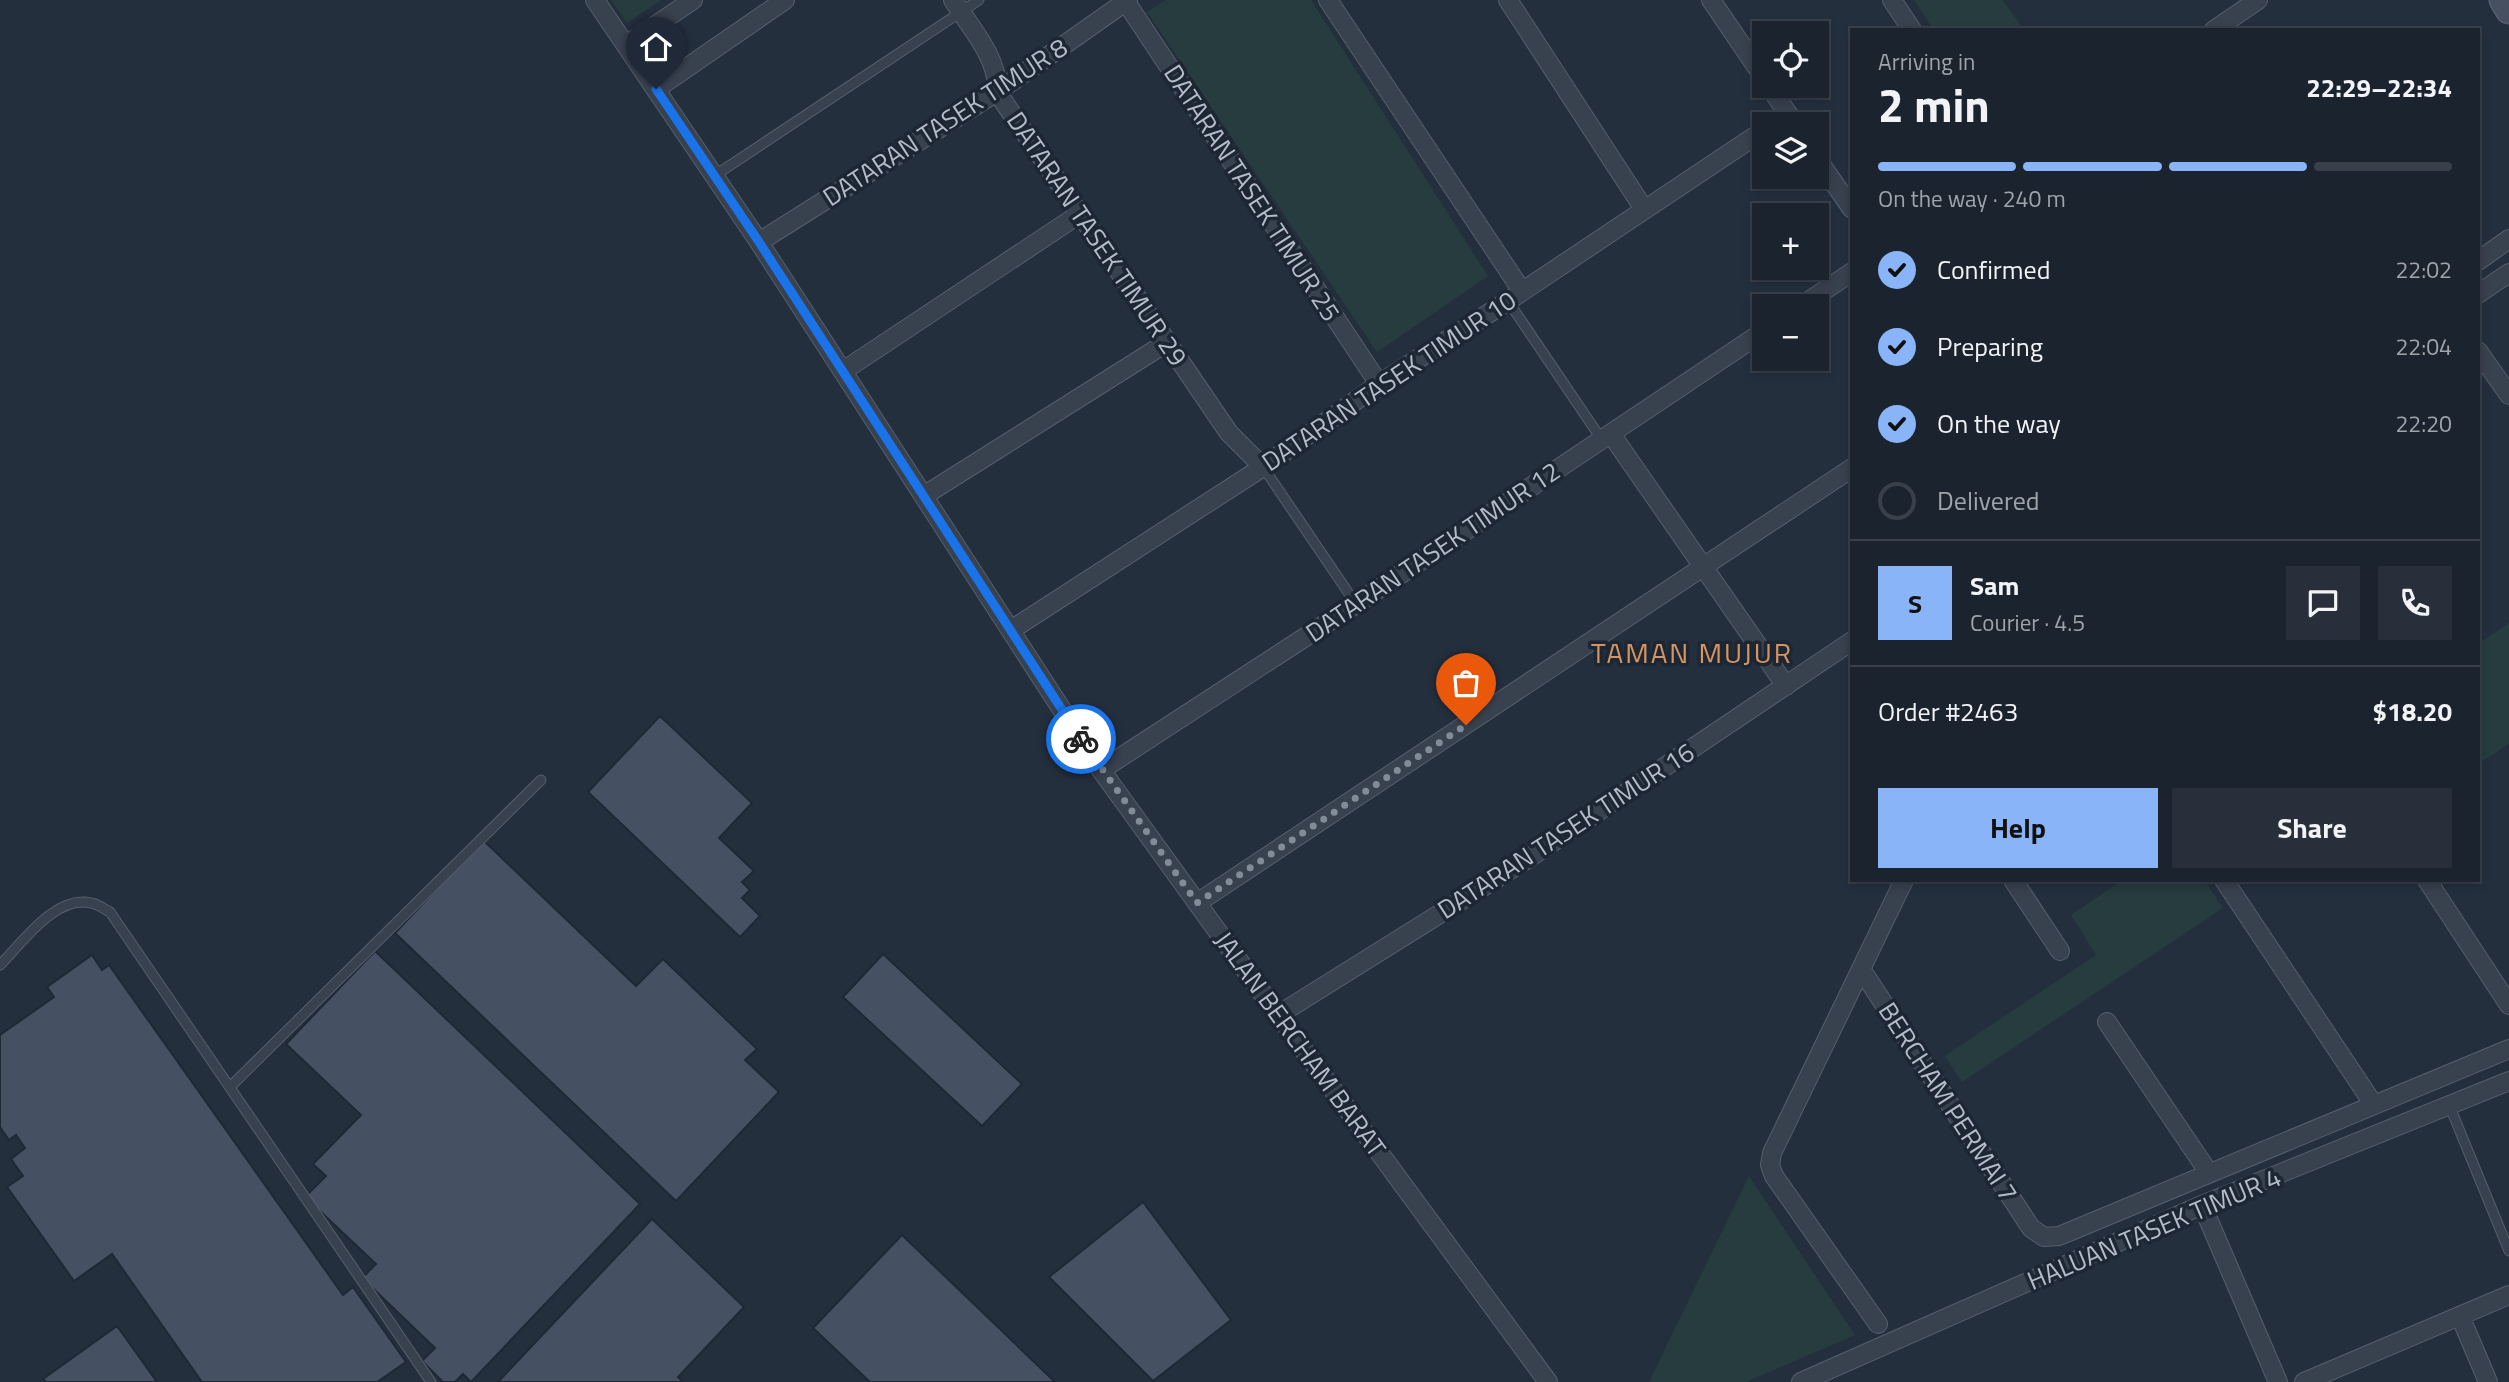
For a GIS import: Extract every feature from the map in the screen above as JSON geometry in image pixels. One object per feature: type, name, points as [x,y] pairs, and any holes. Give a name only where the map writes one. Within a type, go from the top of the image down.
[{"type":"street","name":"JALAN BERCHAM BARAT","points":[[595,0],[759,242],[1101,770],[1278,1016],[1548,1382]]},
{"type":"street","points":[[626,45],[693,0]]},
{"type":"street","points":[[656,89],[785,0]]},
{"type":"street","points":[[1328,0],[1515,296]]},
{"type":"street","points":[[1508,0],[1644,209]]},
{"type":"street","points":[[1711,0],[1752,60]]},
{"type":"street","points":[[1892,0],[1911,28]]},
{"type":"street","points":[[2217,28],[2258,0]]},
{"type":"street","points":[[2502,0],[2509,10]]},
{"type":"street","name":"DATARAN TASEK TIMUR 8","points":[[759,242],[997,92],[1127,1]]},
{"type":"street","name":"DATARAN TASEK TIMUR 25","points":[[1127,1],[1378,384]]},
{"type":"street","name":"DATARAN TASEK TIMUR 29","points":[[957,6],[993,65],[998,83],[997,92],[1229,433],[1263,467]]},
{"type":"street","name":"DATARAN TASEK TIMUR 10","points":[[1011,630],[1263,467],[1378,384],[1752,138]]},
{"type":"street","points":[[1829,176],[1850,206]]},
{"type":"street","points":[[843,371],[1081,213]]},
{"type":"street","points":[[2480,260],[2509,239]]},
{"type":"street","points":[[2480,293],[2509,272]]},
{"type":"street","points":[[1819,294],[1850,273]]},
{"type":"street","name":"DATARAN TASEK TIMUR 12","points":[[1101,770],[1356,604],[1752,339]]},
{"type":"street","points":[[925,495],[1166,343]]},
{"type":"street","points":[[2480,354],[2509,395]]},
{"type":"street","points":[[1607,437],[1786,686]]},
{"type":"street","points":[[1197,903],[1850,469]]},
{"type":"street","name":"DATARAN TASEK TIMUR 16","points":[[1278,1016],[1527,860],[1850,642]]},
{"type":"street","points":[[1878,1324],[1774,1176],[1770,1165],[1772,1153],[1903,882]]},
{"type":"street","points":[[2014,882],[2060,951]]},
{"type":"street","points":[[2225,882],[2374,1105]]},
{"type":"street","points":[[2428,882],[2509,1005]]},
{"type":"street","name":"BERCHAM PERMAI 7","points":[[1861,969],[2036,1234],[2044,1237],[2059,1236],[2209,1173]]},
{"type":"street","points":[[2107,1021],[2209,1173],[2509,1049]]},
{"type":"street","name":"HALUAN TASEK TIMUR 4","points":[[1811,1380],[2202,1205],[2509,1081]]},
{"type":"street","points":[[2202,1205],[2278,1382]]},
{"type":"street","points":[[2304,1382],[2509,1295]]},
{"type":"street","points":[[2460,1316],[2488,1382]]},
{"type":"lane","points":[[714,176],[957,6],[979,0]]},
{"type":"lane","points":[[1515,296],[1607,437]]},
{"type":"lane","points":[[1263,467],[1356,604]]},
{"type":"lane","points":[[230,1087],[541,780]]},
{"type":"lane","points":[[0,965],[50,914],[65,905],[93,903],[110,912],[431,1382]]},
{"type":"lane","points":[[2450,1107],[2509,1251]]},
{"type":"green space","points":[[611,0],[661,0],[627,23]]},
{"type":"green space","points":[[1166,0],[1311,0],[1488,276],[1377,352],[1147,12]]},
{"type":"green space","points":[[1914,0],[2003,0],[2023,28],[1933,28]]},
{"type":"green space","points":[[2509,623],[2509,744],[2480,763],[2480,643]]},
{"type":"green space","points":[[2120,882],[2205,882],[2223,908],[1962,1082],[1945,1056],[2096,955],[2071,915]]},
{"type":"green space","points":[[1749,1176],[1855,1335],[1746,1382],[1649,1382]]},
{"type":"building","points":[[660,716],[752,803],[719,838],[754,871],[742,882],[750,890],[742,898],[760,916],[740,937],[588,792]]},
{"type":"building","points":[[483,840],[636,986],[663,959],[757,1049],[745,1060],[779,1092],[676,1201],[395,933]]},
{"type":"building","points":[[375,951],[640,1204],[471,1382],[463,1374],[455,1382],[443,1382],[422,1361],[435,1348],[362,1278],[376,1264],[305,1197],[326,1176],[313,1164],[361,1115],[286,1044]]},
{"type":"building","points":[[883,954],[1022,1084],[982,1126],[843,997]]},
{"type":"building","points":[[92,955],[102,970],[109,965],[343,1295],[353,1287],[406,1362],[377,1382],[202,1382],[112,1254],[74,1281],[7,1187],[23,1176],[11,1159],[25,1148],[16,1135],[9,1140],[0,1127],[0,1035],[54,997],[47,987]]},
{"type":"building","points":[[1143,1202],[1231,1320],[1153,1381],[1049,1277]]},
{"type":"building","points":[[652,1219],[744,1307],[678,1377],[683,1382],[498,1382]]},
{"type":"building","points":[[902,1235],[1055,1382],[870,1382],[813,1328]]},
{"type":"building","points":[[117,1326],[157,1382],[46,1382],[43,1379]]},
{"type":"way so far","points":[[1081,739],[1197,903],[1466,725]]},
{"type":"district","name":"TAMAN MUJUR","points":[[1692,653]]},
{"type":"route","points":[[656,89],[925,495],[1081,739]]}]
